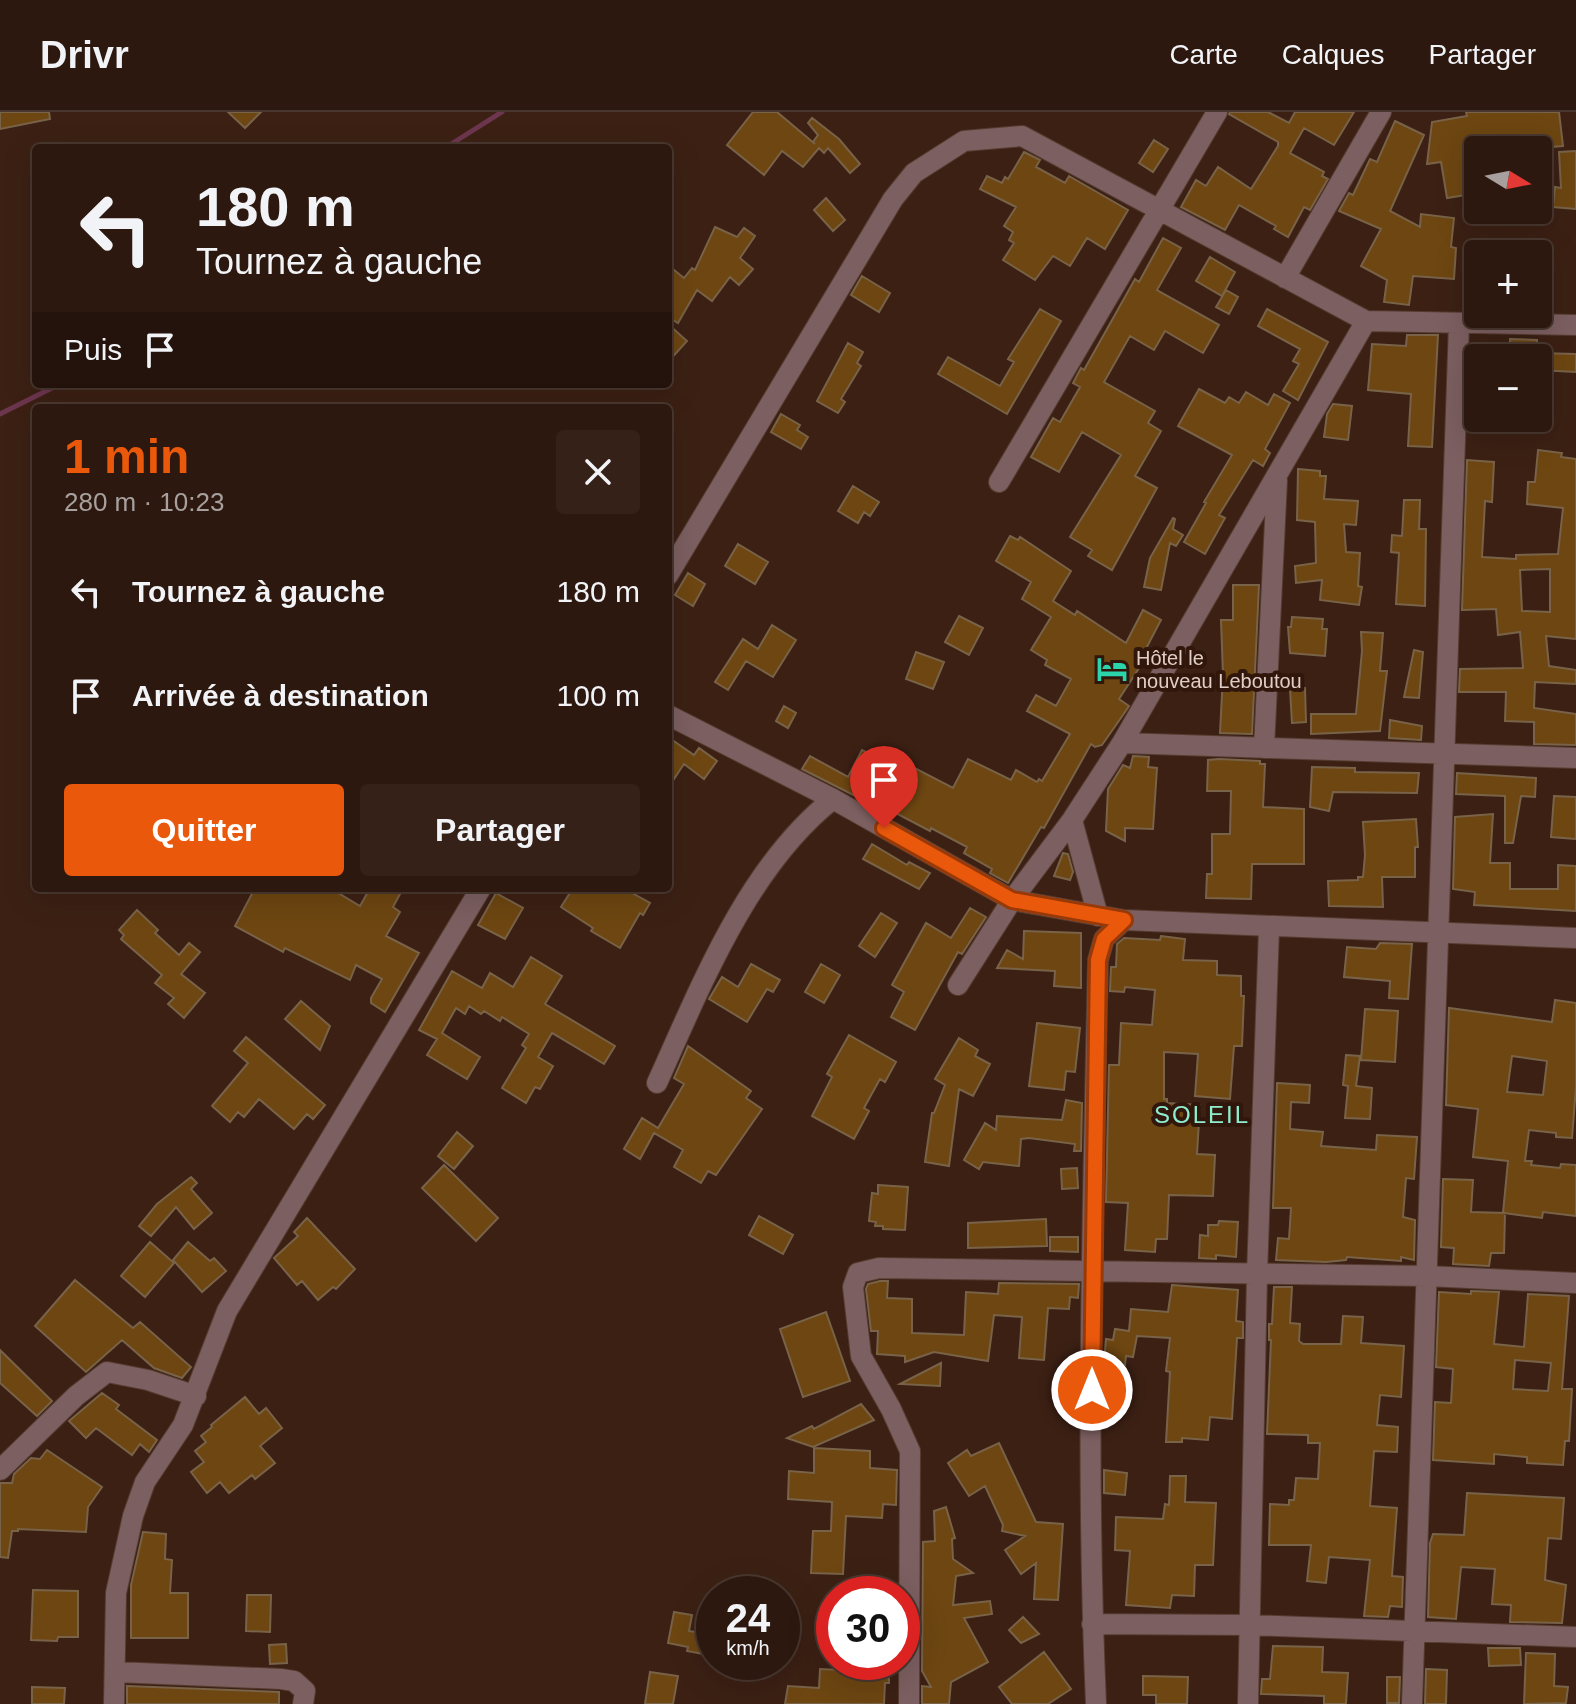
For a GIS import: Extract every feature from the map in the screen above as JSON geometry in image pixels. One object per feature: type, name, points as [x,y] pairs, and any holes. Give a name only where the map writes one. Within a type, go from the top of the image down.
[{"type":"street","points":[[999,482],[1217,112]]},
{"type":"street","points":[[1285,278],[1381,112]]},
{"type":"street","points":[[672,568],[893,199],[914,173],[964,141],[1022,136],[1366,321],[1576,325]]},
{"type":"street","points":[[958,985],[1012,900],[1072,820],[1122,743],[1366,321]]},
{"type":"street","points":[[1412,1704],[1459,323]]},
{"type":"street","points":[[1264,748],[1277,474]]},
{"type":"street","points":[[672,717],[833,799],[1012,900],[1124,920],[1576,938]]},
{"type":"street","points":[[1122,743],[1576,758]]},
{"type":"street","points":[[657,1083],[718,948],[784,848],[812,816],[833,799]]},
{"type":"street","points":[[1072,820],[1098,916]]},
{"type":"street","points":[[114,1704],[116,1593],[133,1516],[145,1482],[183,1425],[227,1311],[479,892]]},
{"type":"street","points":[[1096,1704],[1092,1624],[1092,1270],[1098,960],[1104,939],[1124,920]]},
{"type":"street","points":[[1248,1704],[1257,1275],[1269,928]]},
{"type":"street","points":[[909,1704],[910,1451],[861,1356],[853,1287],[858,1273],[879,1268],[1092,1270],[1427,1276],[1576,1283]]},
{"type":"street","points":[[0,1470],[76,1396],[107,1372],[148,1380],[196,1396]]},
{"type":"street","points":[[1092,1624],[1250,1625],[1576,1637]]},
{"type":"street","points":[[116,1672],[294,1681],[305,1691],[303,1704]]},
{"type":"building","points":[[0,112],[49,112],[50,119],[0,129]]},
{"type":"building","points":[[228,112],[261,112],[245,128]]},
{"type":"building","points":[[753,112],[777,112],[815,144],[813,142],[818,135],[808,123],[812,118],[839,139],[860,164],[850,173],[828,148],[824,153],[819,148],[803,167],[782,151],[764,175],[727,145]]},
{"type":"building","points":[[1230,112],[1268,112],[1289,123],[1295,112],[1354,112],[1334,145],[1304,128],[1290,153],[1324,172],[1322,176],[1328,179],[1310,210],[1304,207],[1288,237],[1274,229],[1276,226],[1239,205],[1225,230],[1181,207],[1196,180],[1206,186],[1218,167],[1251,189],[1278,146],[1278,142]]},
{"type":"building","points":[[1466,112],[1559,112],[1563,146],[1552,147],[1552,136],[1464,136],[1464,195],[1447,198],[1441,162],[1427,164],[1432,122],[1467,116]]},
{"type":"building","points":[[1395,121],[1424,135],[1390,211],[1420,227],[1421,214],[1454,218],[1451,247],[1456,248],[1454,279],[1413,276],[1409,305],[1384,302],[1387,280],[1361,266],[1381,229],[1339,211],[1349,193],[1353,195],[1370,159],[1377,162]]},
{"type":"building","points":[[1154,140],[1168,149],[1153,172],[1139,163]]},
{"type":"building","points":[[1576,151],[1576,209],[1553,207],[1555,187],[1561,188],[1559,152]]},
{"type":"building","points":[[1024,152],[1040,160],[1036,167],[1065,183],[1069,176],[1128,210],[1105,249],[1087,238],[1070,266],[1053,256],[1035,280],[1003,260],[1014,243],[1009,240],[1013,232],[1004,226],[1016,207],[980,189],[987,176],[1002,183],[1005,177],[1008,179]]},
{"type":"building","points":[[826,198],[845,220],[833,231],[814,210]]},
{"type":"building","points":[[715,227],[737,237],[744,228],[755,236],[740,258],[753,269],[739,285],[730,277],[712,301],[697,290],[678,323],[672,319],[672,268],[684,278],[692,268],[695,270]]},
{"type":"building","points":[[1163,238],[1181,248],[1157,290],[1219,325],[1203,353],[1165,331],[1154,350],[1130,336],[1104,382],[1155,411],[1148,423],[1161,431],[1135,476],[1157,488],[1112,570],[1088,556],[1092,550],[1070,537],[1121,455],[1082,432],[1059,472],[1031,457],[1053,418],[1060,422],[1080,387],[1073,383],[1081,368],[1084,370],[1135,279],[1139,282]]},
{"type":"building","points":[[1210,257],[1235,272],[1222,296],[1196,281]]},
{"type":"building","points":[[862,276],[890,293],[879,312],[851,295]]},
{"type":"building","points":[[1226,290],[1238,297],[1229,314],[1216,307]]},
{"type":"building","points":[[1040,309],[1061,321],[1007,414],[938,374],[948,357],[1000,386],[1014,362],[1008,359]]},
{"type":"building","points":[[1267,309],[1328,342],[1298,400],[1283,391],[1299,364],[1293,361],[1300,349],[1258,326]]},
{"type":"building","points":[[672,328],[687,341],[672,358]]},
{"type":"building","points":[[1407,335],[1438,335],[1432,447],[1408,446],[1411,394],[1368,390],[1372,344],[1406,346]]},
{"type":"building","points":[[1510,339],[1537,340],[1537,344],[1510,344]]},
{"type":"building","points":[[848,343],[863,352],[857,363],[861,366],[841,399],[845,402],[838,413],[817,401]]},
{"type":"building","points":[[1552,353],[1576,354],[1576,372],[1552,371]]},
{"type":"building","points":[[1199,389],[1225,403],[1229,397],[1239,403],[1246,392],[1268,405],[1274,394],[1290,403],[1265,449],[1270,453],[1263,466],[1253,460],[1219,515],[1225,518],[1205,554],[1184,542],[1232,455],[1178,426]]},
{"type":"building","points":[[1333,404],[1352,406],[1348,440],[1324,437],[1327,414]]},
{"type":"building","points":[[781,414],[800,425],[797,430],[808,437],[801,449],[771,432]]},
{"type":"building","points":[[1538,450],[1562,453],[1561,457],[1576,459],[1576,639],[1546,636],[1549,666],[1576,670],[1576,684],[1535,682],[1534,708],[1576,714],[1576,745],[1534,744],[1534,722],[1505,721],[1506,692],[1459,692],[1460,669],[1523,668],[1520,632],[1498,635],[1496,609],[1462,610],[1467,460],[1494,462],[1492,502],[1485,501],[1482,557],[1516,559],[1516,555],[1558,554],[1563,508],[1527,504],[1528,482],[1535,482]],"holes":[[[1550,569],[1550,612],[1522,611],[1520,570]]]},
{"type":"building","points":[[1298,469],[1320,471],[1320,476],[1326,476],[1324,499],[1358,501],[1356,525],[1344,524],[1346,552],[1360,553],[1358,586],[1362,587],[1359,605],[1320,600],[1322,580],[1296,583],[1295,566],[1316,563],[1315,522],[1297,520]]},
{"type":"building","points":[[853,486],[879,502],[870,516],[864,512],[858,523],[838,511]]},
{"type":"building","points":[[1404,500],[1420,500],[1419,529],[1426,529],[1425,606],[1396,604],[1399,553],[1391,552],[1392,535],[1402,536]]},
{"type":"building","points":[[1173,518],[1173,529],[1183,535],[1176,546],[1170,543],[1161,590],[1144,587],[1150,558]]},
{"type":"building","points":[[1010,536],[1018,540],[1020,537],[1071,571],[1053,601],[1075,615],[1077,611],[1126,643],[1143,610],[1161,620],[1138,664],[1141,665],[1119,699],[1129,706],[1102,745],[1095,747],[1091,744],[1044,828],[1041,827],[1008,883],[990,873],[992,869],[964,853],[967,847],[802,769],[810,756],[848,777],[862,750],[898,767],[901,761],[953,788],[968,759],[1011,780],[1016,770],[1037,782],[1039,779],[1042,781],[1070,734],[1027,711],[1036,695],[1056,706],[1071,679],[1045,665],[1047,660],[1031,650],[1051,617],[1022,599],[1031,582],[996,561]]},
{"type":"building","points":[[738,544],[768,562],[755,584],[725,566]]},
{"type":"building","points":[[688,573],[705,584],[693,606],[675,595]]},
{"type":"building","points":[[1233,585],[1259,585],[1252,734],[1220,733],[1223,675],[1221,620],[1233,620]]},
{"type":"building","points":[[959,616],[983,628],[969,655],[945,642]]},
{"type":"building","points":[[1292,617],[1323,619],[1322,629],[1327,629],[1325,656],[1290,653],[1288,627],[1291,627]]},
{"type":"building","points":[[772,625],[796,640],[773,677],[746,661],[728,690],[715,682],[743,639],[758,649]]},
{"type":"building","points":[[1361,632],[1383,633],[1380,671],[1387,671],[1380,731],[1311,734],[1311,714],[1356,714]]},
{"type":"building","points":[[1414,650],[1423,652],[1419,698],[1404,697]]},
{"type":"building","points":[[916,652],[944,662],[933,689],[906,679]]},
{"type":"building","points":[[1305,688],[1306,722],[1292,723],[1290,689]]},
{"type":"building","points":[[784,706],[796,713],[788,728],[776,721]]},
{"type":"building","points":[[1390,720],[1422,726],[1421,740],[1389,738]]},
{"type":"building","points":[[672,740],[694,755],[699,748],[717,761],[704,779],[684,764],[672,782]]},
{"type":"building","points":[[1133,756],[1149,757],[1148,767],[1157,768],[1153,829],[1125,828],[1125,841],[1106,831],[1108,789],[1123,765],[1130,768]]},
{"type":"building","points":[[1208,760],[1260,761],[1260,764],[1265,764],[1263,807],[1304,809],[1304,864],[1252,864],[1251,899],[1206,898],[1207,874],[1212,874],[1212,834],[1230,834],[1231,791],[1207,791]]},
{"type":"building","points":[[1312,767],[1355,768],[1355,772],[1419,773],[1417,793],[1333,792],[1329,811],[1310,807]]},
{"type":"building","points":[[1457,773],[1536,778],[1535,797],[1521,796],[1513,843],[1505,843],[1505,796],[1456,794]]},
{"type":"building","points":[[1554,796],[1576,797],[1576,839],[1551,837]]},
{"type":"building","points":[[1493,814],[1490,863],[1510,863],[1510,889],[1558,889],[1558,865],[1576,866],[1576,911],[1474,905],[1475,892],[1453,889],[1455,817]]},
{"type":"building","points":[[1416,819],[1418,847],[1415,847],[1415,877],[1382,877],[1383,907],[1329,906],[1328,881],[1358,880],[1358,877],[1363,877],[1363,822]]},
{"type":"building","points":[[872,844],[907,865],[909,862],[930,873],[919,889],[863,859]]},
{"type":"building","points":[[1063,853],[1068,854],[1073,872],[1070,880],[1054,876]]},
{"type":"building","points":[[253,892],[337,892],[360,906],[368,892],[397,892],[400,894],[393,907],[400,912],[386,936],[419,953],[385,1012],[371,1003],[382,979],[356,965],[350,980],[285,948],[283,952],[235,926]]},
{"type":"building","points":[[570,892],[630,892],[650,903],[643,915],[640,913],[620,948],[591,931],[593,928],[561,907]]},
{"type":"building","points":[[496,893],[523,908],[505,939],[478,925]]},
{"type":"building","points":[[970,908],[986,917],[962,954],[958,952],[915,1030],[891,1017],[904,992],[892,985],[926,923],[951,938]]},
{"type":"building","points":[[137,910],[158,930],[155,933],[179,955],[189,943],[200,952],[181,974],[205,993],[184,1018],[168,1004],[174,998],[155,983],[162,975],[121,939],[124,935],[119,930]]},
{"type":"building","points":[[881,913],[897,923],[875,957],[859,946]]},
{"type":"building","points":[[1024,931],[1081,933],[1081,988],[1054,986],[1055,971],[997,968],[1007,950],[1023,959]]},
{"type":"building","points":[[1161,936],[1185,939],[1183,960],[1217,961],[1217,975],[1241,976],[1241,996],[1244,996],[1242,1046],[1234,1046],[1230,1099],[1195,1096],[1198,1054],[1164,1052],[1164,1099],[1167,1103],[1200,1105],[1197,1154],[1215,1155],[1213,1196],[1169,1195],[1167,1239],[1156,1239],[1155,1252],[1125,1250],[1128,1203],[1106,1202],[1109,1065],[1119,1065],[1121,1023],[1152,1025],[1155,990],[1125,987],[1124,992],[1110,991],[1111,967],[1116,967],[1117,944],[1124,938],[1160,940]]},
{"type":"building","points":[[1380,943],[1412,944],[1408,999],[1389,998],[1390,981],[1344,977],[1347,947],[1376,949]]},
{"type":"building","points":[[531,957],[562,976],[545,1004],[615,1046],[604,1064],[552,1033],[538,1057],[553,1066],[540,1089],[535,1087],[526,1103],[502,1088],[526,1048],[522,1045],[529,1034],[502,1017],[500,1021],[469,1006],[465,1014],[456,1008],[442,1033],[480,1057],[467,1079],[427,1055],[437,1039],[419,1030],[452,971],[482,988],[490,973],[513,987]]},
{"type":"building","points":[[751,964],[780,980],[773,992],[767,989],[747,1022],[709,999],[722,977],[738,987]]},
{"type":"building","points":[[821,964],[840,975],[824,1003],[805,992]]},
{"type":"building","points":[[1555,1000],[1576,1003],[1576,1087],[1572,1138],[1529,1130],[1525,1161],[1532,1161],[1531,1165],[1560,1168],[1561,1164],[1576,1165],[1576,1216],[1543,1212],[1542,1218],[1503,1213],[1508,1161],[1473,1157],[1478,1109],[1446,1105],[1449,1008],[1552,1022]],"holes":[[[1512,1056],[1547,1061],[1543,1095],[1507,1092]]]},
{"type":"building","points":[[301,1001],[330,1026],[320,1050],[285,1019]]},
{"type":"building","points":[[1365,1009],[1398,1011],[1395,1062],[1361,1060]]},
{"type":"building","points":[[1037,1023],[1080,1028],[1075,1072],[1066,1071],[1064,1090],[1029,1086]]},
{"type":"building","points":[[849,1035],[896,1062],[885,1082],[880,1079],[864,1108],[869,1111],[854,1139],[812,1116],[832,1077],[827,1074]]},
{"type":"building","points":[[246,1037],[325,1105],[313,1119],[307,1114],[294,1129],[259,1099],[244,1117],[238,1112],[230,1122],[212,1106],[248,1063],[234,1051]]},
{"type":"building","points":[[959,1038],[978,1050],[975,1056],[990,1064],[973,1096],[959,1089],[949,1166],[925,1162],[932,1113],[945,1085],[935,1079]]},
{"type":"building","points":[[688,1046],[751,1091],[746,1098],[762,1109],[716,1175],[708,1171],[701,1183],[674,1167],[683,1150],[654,1133],[640,1159],[624,1149],[642,1118],[658,1128],[684,1084],[674,1078]]},
{"type":"building","points":[[1346,1055],[1360,1056],[1356,1086],[1372,1088],[1370,1119],[1345,1118],[1348,1086],[1343,1085]]},
{"type":"building","points":[[1277,1083],[1310,1085],[1309,1103],[1291,1102],[1290,1129],[1323,1132],[1321,1146],[1376,1150],[1377,1135],[1417,1137],[1414,1179],[1406,1178],[1403,1217],[1415,1220],[1414,1260],[1401,1257],[1401,1261],[1347,1257],[1346,1260],[1326,1262],[1276,1260],[1278,1238],[1289,1239],[1291,1208],[1273,1208]]},
{"type":"building","points":[[1066,1100],[1082,1103],[1081,1151],[1074,1151],[1075,1144],[1029,1138],[1021,1139],[1019,1166],[983,1162],[979,1169],[964,1160],[985,1123],[996,1130],[997,1116],[1062,1120]]},
{"type":"building","points":[[457,1132],[473,1146],[454,1169],[438,1156]]},
{"type":"building","points":[[444,1165],[498,1218],[476,1241],[422,1188]]},
{"type":"building","points":[[1077,1168],[1078,1188],[1062,1189],[1061,1169]]},
{"type":"building","points":[[191,1177],[197,1183],[191,1189],[212,1213],[194,1229],[176,1207],[151,1236],[139,1226],[157,1204]]},
{"type":"building","points":[[1443,1179],[1473,1180],[1471,1212],[1505,1213],[1504,1253],[1491,1253],[1489,1266],[1453,1264],[1454,1248],[1441,1247]]},
{"type":"building","points":[[878,1185],[908,1187],[905,1230],[883,1229],[883,1226],[875,1226],[876,1222],[869,1221],[872,1193],[878,1194]]},
{"type":"building","points":[[759,1216],[793,1235],[783,1254],[749,1235]]},
{"type":"building","points":[[307,1218],[355,1269],[336,1289],[333,1287],[318,1300],[302,1281],[297,1285],[274,1258],[298,1236],[294,1232]]},
{"type":"building","points":[[1046,1219],[1047,1246],[968,1248],[968,1223]]},
{"type":"building","points":[[1219,1221],[1238,1222],[1236,1257],[1216,1255],[1216,1259],[1199,1258],[1200,1235],[1208,1236],[1208,1225],[1218,1225]]},
{"type":"building","points":[[1050,1237],[1078,1237],[1078,1252],[1050,1251]]},
{"type":"building","points":[[150,1242],[174,1263],[145,1297],[121,1276]]},
{"type":"building","points":[[188,1242],[210,1261],[214,1258],[226,1271],[202,1292],[173,1260]]},
{"type":"building","points":[[75,1280],[133,1328],[140,1322],[191,1367],[182,1378],[154,1368],[122,1340],[86,1372],[35,1326]]},
{"type":"building","points":[[888,1281],[887,1298],[912,1299],[912,1333],[964,1335],[966,1292],[998,1294],[999,1283],[1079,1284],[1078,1298],[1070,1297],[1069,1309],[1048,1308],[1044,1360],[1019,1358],[1022,1317],[994,1315],[988,1361],[934,1352],[905,1362],[905,1356],[877,1354],[878,1331],[871,1331],[866,1289],[868,1284]]},
{"type":"building","points":[[1172,1285],[1238,1290],[1236,1321],[1243,1322],[1243,1338],[1237,1338],[1232,1419],[1210,1417],[1208,1440],[1182,1438],[1182,1442],[1166,1442],[1170,1372],[1166,1371],[1170,1338],[1137,1336],[1133,1357],[1126,1356],[1125,1365],[1104,1362],[1106,1339],[1113,1340],[1115,1329],[1129,1331],[1131,1309],[1168,1312]]},
{"type":"building","points":[[1274,1287],[1292,1287],[1290,1323],[1300,1324],[1299,1341],[1303,1344],[1341,1344],[1343,1316],[1363,1317],[1361,1343],[1404,1346],[1401,1397],[1380,1395],[1377,1425],[1398,1427],[1397,1452],[1374,1451],[1370,1506],[1397,1508],[1392,1576],[1403,1577],[1402,1607],[1390,1606],[1388,1617],[1364,1616],[1370,1560],[1329,1557],[1326,1583],[1307,1581],[1311,1545],[1269,1545],[1270,1504],[1289,1505],[1289,1500],[1294,1500],[1296,1478],[1318,1479],[1320,1443],[1308,1443],[1308,1435],[1267,1434],[1269,1324],[1272,1324]]},
{"type":"building","points":[[1471,1291],[1499,1292],[1494,1344],[1524,1347],[1528,1294],[1569,1296],[1562,1389],[1572,1389],[1569,1441],[1565,1441],[1563,1465],[1527,1463],[1527,1457],[1494,1454],[1494,1464],[1433,1460],[1435,1402],[1451,1403],[1453,1369],[1436,1367],[1439,1292],[1471,1294]],"holes":[[[1515,1360],[1551,1363],[1548,1391],[1513,1389]]]},
{"type":"building","points":[[826,1312],[850,1381],[803,1397],[780,1329]]},
{"type":"building","points":[[0,1350],[52,1401],[37,1416],[0,1383]]},
{"type":"building","points":[[941,1363],[940,1386],[900,1384]]},
{"type":"building","points":[[102,1393],[119,1405],[116,1409],[157,1440],[149,1452],[140,1444],[132,1455],[96,1428],[86,1438],[69,1421]]},
{"type":"building","points":[[245,1397],[259,1414],[266,1408],[282,1428],[260,1446],[275,1463],[255,1479],[252,1475],[229,1493],[220,1482],[207,1493],[191,1472],[204,1462],[195,1451],[206,1442],[201,1436],[211,1425]]},
{"type":"building","points":[[861,1404],[874,1420],[813,1447],[787,1438],[812,1426],[814,1429]]},
{"type":"building","points":[[999,1443],[1036,1522],[1063,1524],[1058,1600],[1034,1599],[1036,1563],[1021,1574],[1005,1550],[1025,1536],[1002,1531],[1003,1525],[985,1486],[969,1496],[948,1463],[967,1450],[971,1456]]},
{"type":"building","points":[[814,1448],[870,1451],[870,1468],[897,1470],[896,1505],[883,1504],[882,1518],[846,1516],[843,1574],[811,1573],[813,1531],[831,1531],[832,1502],[788,1499],[789,1471],[814,1473]]},
{"type":"building","points":[[47,1450],[102,1487],[88,1507],[86,1532],[18,1529],[12,1531],[8,1558],[0,1557],[0,1483],[12,1483],[14,1474],[31,1458],[40,1459]]},
{"type":"building","points":[[1104,1470],[1127,1473],[1125,1495],[1104,1493]]},
{"type":"building","points":[[1170,1476],[1186,1476],[1185,1502],[1216,1503],[1213,1565],[1195,1565],[1194,1596],[1172,1595],[1170,1608],[1126,1605],[1130,1551],[1115,1550],[1116,1517],[1163,1519],[1165,1504],[1169,1505]]},
{"type":"building","points":[[1467,1493],[1564,1498],[1561,1539],[1548,1538],[1545,1580],[1566,1585],[1562,1623],[1510,1622],[1511,1605],[1492,1604],[1495,1569],[1461,1567],[1456,1619],[1428,1617],[1430,1543],[1433,1534],[1464,1535]]},
{"type":"building","points":[[946,1507],[955,1538],[952,1539],[953,1559],[973,1573],[956,1576],[953,1605],[990,1601],[992,1614],[964,1618],[988,1662],[951,1682],[949,1704],[922,1704],[922,1686],[931,1687],[922,1671],[923,1542],[935,1541],[934,1511]]},
{"type":"building","points":[[143,1532],[166,1534],[165,1559],[172,1560],[170,1593],[188,1593],[188,1638],[131,1638],[131,1585]]},
{"type":"building","points":[[33,1590],[78,1591],[78,1637],[58,1637],[57,1641],[31,1640]]},
{"type":"building","points":[[247,1595],[271,1595],[270,1632],[246,1631]]},
{"type":"building","points":[[674,1612],[692,1615],[689,1631],[696,1632],[696,1653],[687,1651],[688,1647],[668,1643]]},
{"type":"building","points":[[1023,1617],[1039,1634],[1021,1643],[1009,1630]]},
{"type":"building","points":[[286,1644],[287,1663],[270,1664],[269,1645]]},
{"type":"building","points":[[1273,1646],[1323,1647],[1322,1672],[1348,1673],[1346,1704],[1324,1704],[1324,1696],[1261,1694],[1262,1679],[1270,1679]]},
{"type":"building","points":[[1488,1648],[1520,1648],[1521,1665],[1489,1666]]},
{"type":"building","points":[[1044,1652],[1071,1689],[1048,1704],[1012,1704],[999,1687]]},
{"type":"building","points":[[1526,1653],[1555,1654],[1554,1686],[1568,1687],[1566,1703],[1524,1704]]},
{"type":"building","points":[[1426,1669],[1447,1670],[1446,1704],[1425,1704]]},
{"type":"building","points":[[650,1672],[678,1676],[673,1704],[645,1704]]},
{"type":"building","points":[[1143,1676],[1188,1677],[1187,1704],[1156,1704],[1156,1695],[1143,1695]]},
{"type":"building","points":[[1387,1677],[1400,1677],[1399,1703],[1387,1703]]},
{"type":"building","points":[[819,1680],[889,1680],[889,1683],[885,1683],[884,1704],[785,1704],[788,1686],[819,1688]]},
{"type":"building","points":[[127,1686],[279,1692],[279,1704],[127,1704]]},
{"type":"building","points":[[32,1687],[65,1688],[64,1704],[32,1704]]},
{"type":"waterway","points":[[451,144],[502,112]]},
{"type":"waterway","points":[[0,414],[52,388]]},
{"type":"place","name":"Hôtel le nouveau Leboutou","points":[[1112,669]]},
{"type":"district","name":"SOLEIL","points":[[1202,1115]]},
{"type":"route","points":[[884,828],[1012,900],[1124,920],[1104,939],[1098,960],[1092,1390]]}]
